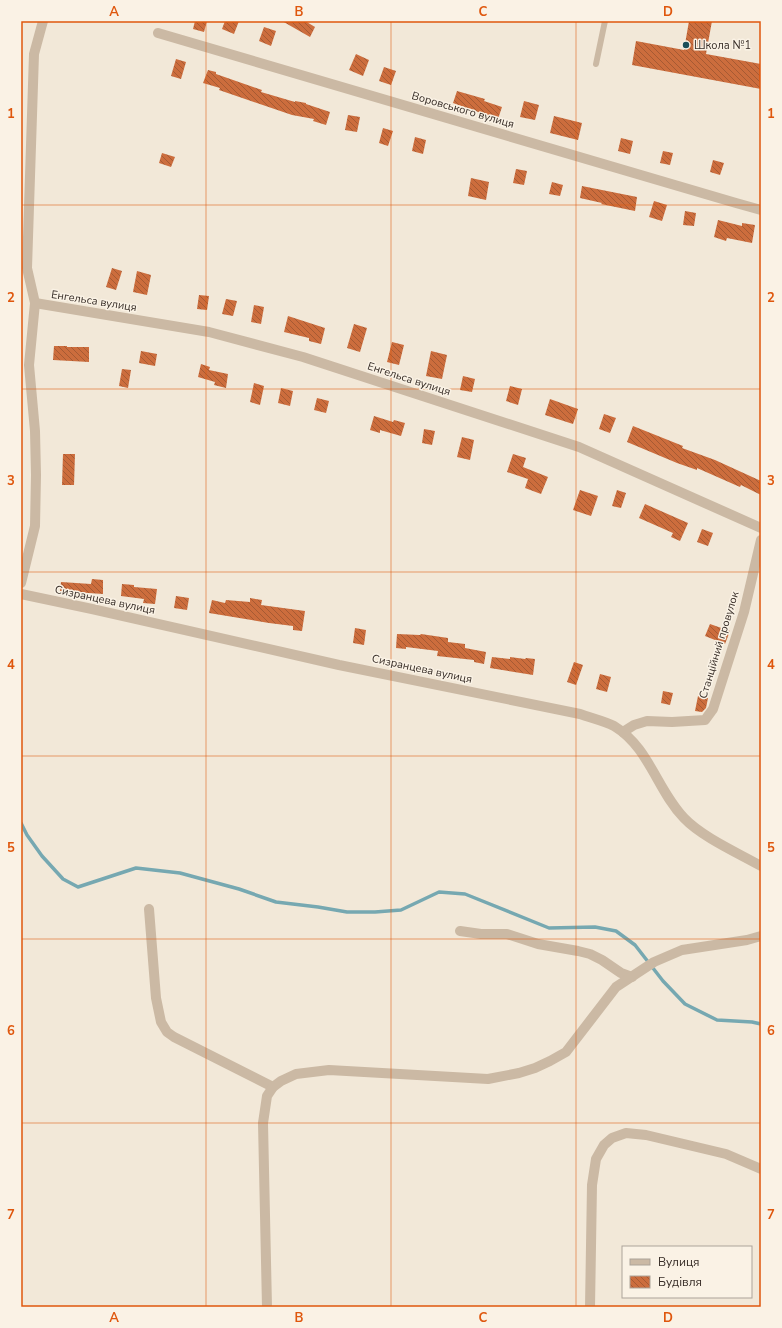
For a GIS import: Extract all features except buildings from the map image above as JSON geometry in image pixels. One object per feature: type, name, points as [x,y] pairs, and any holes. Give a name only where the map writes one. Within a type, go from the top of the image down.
[{"type":"street","points":[[21,583],[35,526],[35,431],[29,365],[35,303],[27,268],[34,54],[43,21]]},
{"type":"street","name":"Воровського вулиця","points":[[158,32],[761,210]]},
{"type":"street","name":"Енгельса вулиця","points":[[35,303],[209,332],[303,357],[579,447],[761,528]]},
{"type":"street","name":"Станційний провулок","points":[[623,732],[634,725],[647,721],[672,722],[705,720],[713,709],[741,619],[761,540]]},
{"type":"street","name":"Сизранцева вулиця","points":[[21,594],[339,665],[580,714],[613,726],[623,732],[646,759],[668,797],[683,818],[701,832],[761,866]]},
{"type":"street","points":[[149,909],[156,998],[161,1022],[167,1032],[174,1037],[273,1087]]},
{"type":"street","points":[[460,931],[481,934],[507,934],[532,942],[590,954],[621,973],[632,977]]},
{"type":"street","points":[[267,1307],[262,1124],[267,1096],[273,1087],[281,1081],[296,1074],[329,1070],[488,1079],[519,1073],[550,1061],[566,1052],[616,987],[654,962],[682,950],[747,940],[761,936]]},
{"type":"street","points":[[590,1307],[592,1185],[596,1159],[604,1145],[612,1138],[626,1133],[646,1135],[726,1154],[761,1169]]},
{"type":"lane","points":[[596,64],[605,21]]},
{"type":"waterway","points":[[21,823],[27,835],[42,856],[63,879],[78,887],[136,868],[180,873],[239,889],[276,902],[347,912],[401,910],[439,892],[465,894],[549,928],[595,927],[616,931],[635,945],[663,981],[685,1004],[717,1020],[761,1024]]},
{"type":"place","name":"Школа №1","points":[[686,45]]}]
